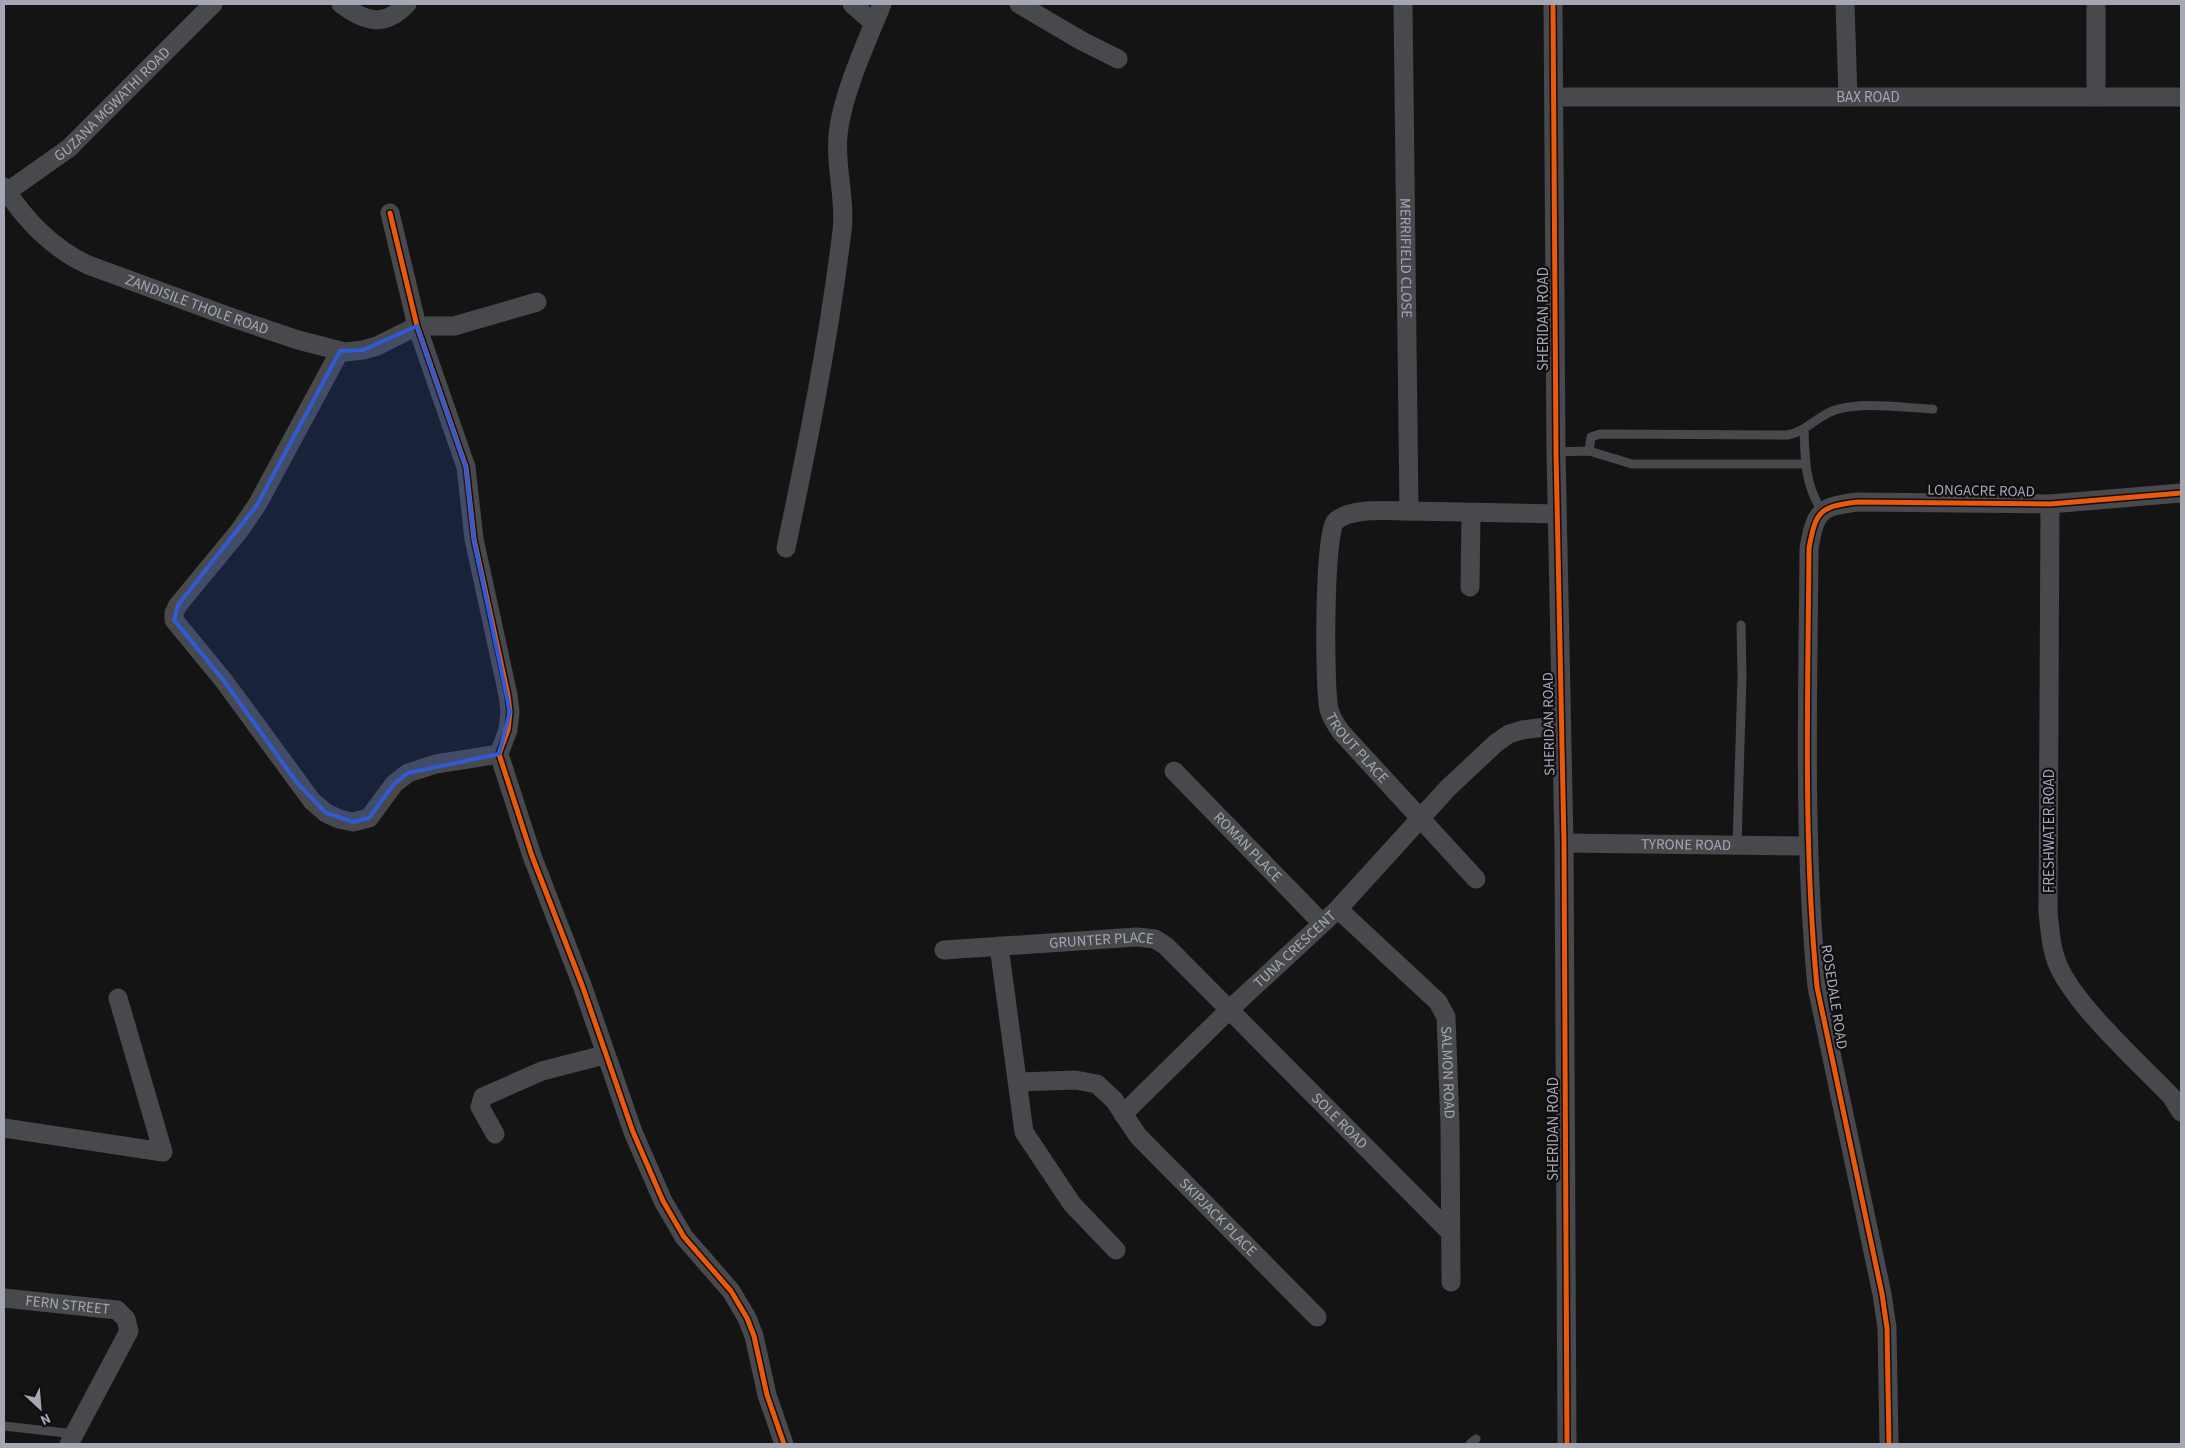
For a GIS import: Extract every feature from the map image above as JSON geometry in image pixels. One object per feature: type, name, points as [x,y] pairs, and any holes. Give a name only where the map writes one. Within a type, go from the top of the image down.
[{"type":"street","name":"GUZANA MGWATHI ROAD","points":[[5,191],[69,148],[213,4]]},
{"type":"street","points":[[342,4],[358,17],[367,20],[394,14],[407,4]]},
{"type":"street","points":[[852,4],[874,23]]},
{"type":"street","points":[[786,548],[822,374],[843,229],[837,158],[838,135],[842,114],[882,4]]},
{"type":"street","points":[[1020,4],[1082,41],[1118,59]]},
{"type":"street","name":"MERRIFIELD CLOSE","points":[[1403,4],[1409,511]]},
{"type":"street","name":"SHERIDAN ROAD","points":[[1554,4],[1556,452],[1564,843],[1567,1444]]},
{"type":"street","points":[[1845,4],[1848,96]]},
{"type":"street","points":[[2096,4],[2096,97]]},
{"type":"street","name":"BAX ROAD","points":[[1554,97],[2181,97]]},
{"type":"street","name":"ZANDISILE THOLE ROAD","points":[[5,191],[29,219],[67,255],[88,265],[233,318],[340,351],[363,350],[417,326]]},
{"type":"street","points":[[390,214],[417,326],[453,425],[470,489],[474,539],[510,712],[508,730],[499,754],[532,856],[582,985],[604,1055],[633,1132],[663,1201],[684,1237],[732,1291],[747,1318],[754,1336],[767,1395],[784,1444]]},
{"type":"street","points":[[417,326],[454,326],[537,302]]},
{"type":"street","points":[[340,351],[257,505],[239,531],[178,605],[174,613],[174,620],[224,681],[297,783],[326,813],[339,819],[352,822],[369,818],[394,784],[419,768],[499,754]]},
{"type":"street","name":"LONGACRE ROAD","points":[[1822,510],[1837,505],[1857,502],[2050,504],[2181,493]]},
{"type":"street","name":"FRESHWATER ROAD","points":[[2050,504],[2048,912],[2051,939],[2058,966],[2072,988],[2170,1096],[2181,1112]]},
{"type":"street","name":"ROSEDALE ROAD","points":[[1822,510],[1813,523],[1809,548],[1808,846],[1816,987],[1887,1328],[1889,1444]]},
{"type":"street","points":[[1409,511],[1471,514],[1557,514]]},
{"type":"street","name":"TROUT PLACE","points":[[1409,511],[1362,512],[1347,515],[1333,524],[1329,534],[1328,560],[1327,662],[1329,708],[1334,722],[1476,879]]},
{"type":"street","points":[[1470,586],[1471,514]]},
{"type":"street","name":"TUNA CRESCENT","points":[[1123,1114],[1230,1009],[1338,908],[1467,770],[1509,734],[1522,730],[1561,725]]},
{"type":"street","name":"ROMAN PLACE","points":[[1174,771],[1322,923]]},
{"type":"street","name":"TYRONE ROAD","points":[[1564,843],[1808,846]]},
{"type":"street","name":"SALMON ROAD","points":[[1338,908],[1438,1002],[1446,1017],[1450,1125],[1451,1282]]},
{"type":"street","name":"GRUNTER PLACE","points":[[944,950],[1137,937],[1155,939],[1166,946],[1230,1009]]},
{"type":"street","points":[[999,946],[1024,1132],[1036,1153],[1072,1204],[1116,1250]]},
{"type":"street","points":[[4,1128],[163,1152],[118,998]]},
{"type":"street","name":"SOLE ROAD","points":[[1230,1009],[1450,1232]]},
{"type":"street","points":[[495,1134],[480,1107],[483,1097],[542,1071],[604,1055]]},
{"type":"street","points":[[1018,1082],[1089,1081],[1106,1091],[1123,1114]]},
{"type":"street","name":"SKIPJACK PLACE","points":[[1123,1114],[1138,1136],[1317,1317]]},
{"type":"street","name":"FERN STREET","points":[[4,1298],[116,1310],[126,1320],[129,1331],[72,1439]]},
{"type":"lane","points":[[1589,451],[1590,437],[1600,434],[1787,435],[1804,430],[1824,415],[1846,408],[1933,408]]},
{"type":"lane","points":[[1804,430],[1805,464],[1810,490],[1822,510]]},
{"type":"lane","points":[[1556,452],[1589,451],[1632,464],[1805,464]]},
{"type":"lane","points":[[1737,845],[1742,677],[1741,625]]},
{"type":"lane","points":[[4,1426],[72,1439]]},
{"type":"highlighted area","points":[[417,326],[466,467],[474,539],[508,695],[510,712],[499,754],[408,773],[394,784],[369,818],[353,822],[339,819],[326,813],[297,783],[224,681],[174,620],[178,605],[257,505],[340,351],[363,350]]},
{"type":"cycle path","points":[[1553,4],[1556,452],[1564,843],[1567,1444]]},
{"type":"cycle path","points":[[390,213],[417,326],[466,467],[474,539],[508,695],[510,712],[508,730],[499,754],[532,856],[582,985],[633,1132],[663,1201],[684,1237],[731,1291],[747,1318],[754,1336],[767,1395],[784,1444]]},
{"type":"cycle path","points":[[1889,1444],[1887,1328],[1882,1294],[1817,987],[1810,877],[1807,768],[1809,548],[1814,525],[1827,509],[1857,502],[2050,504],[2181,493]]}]
